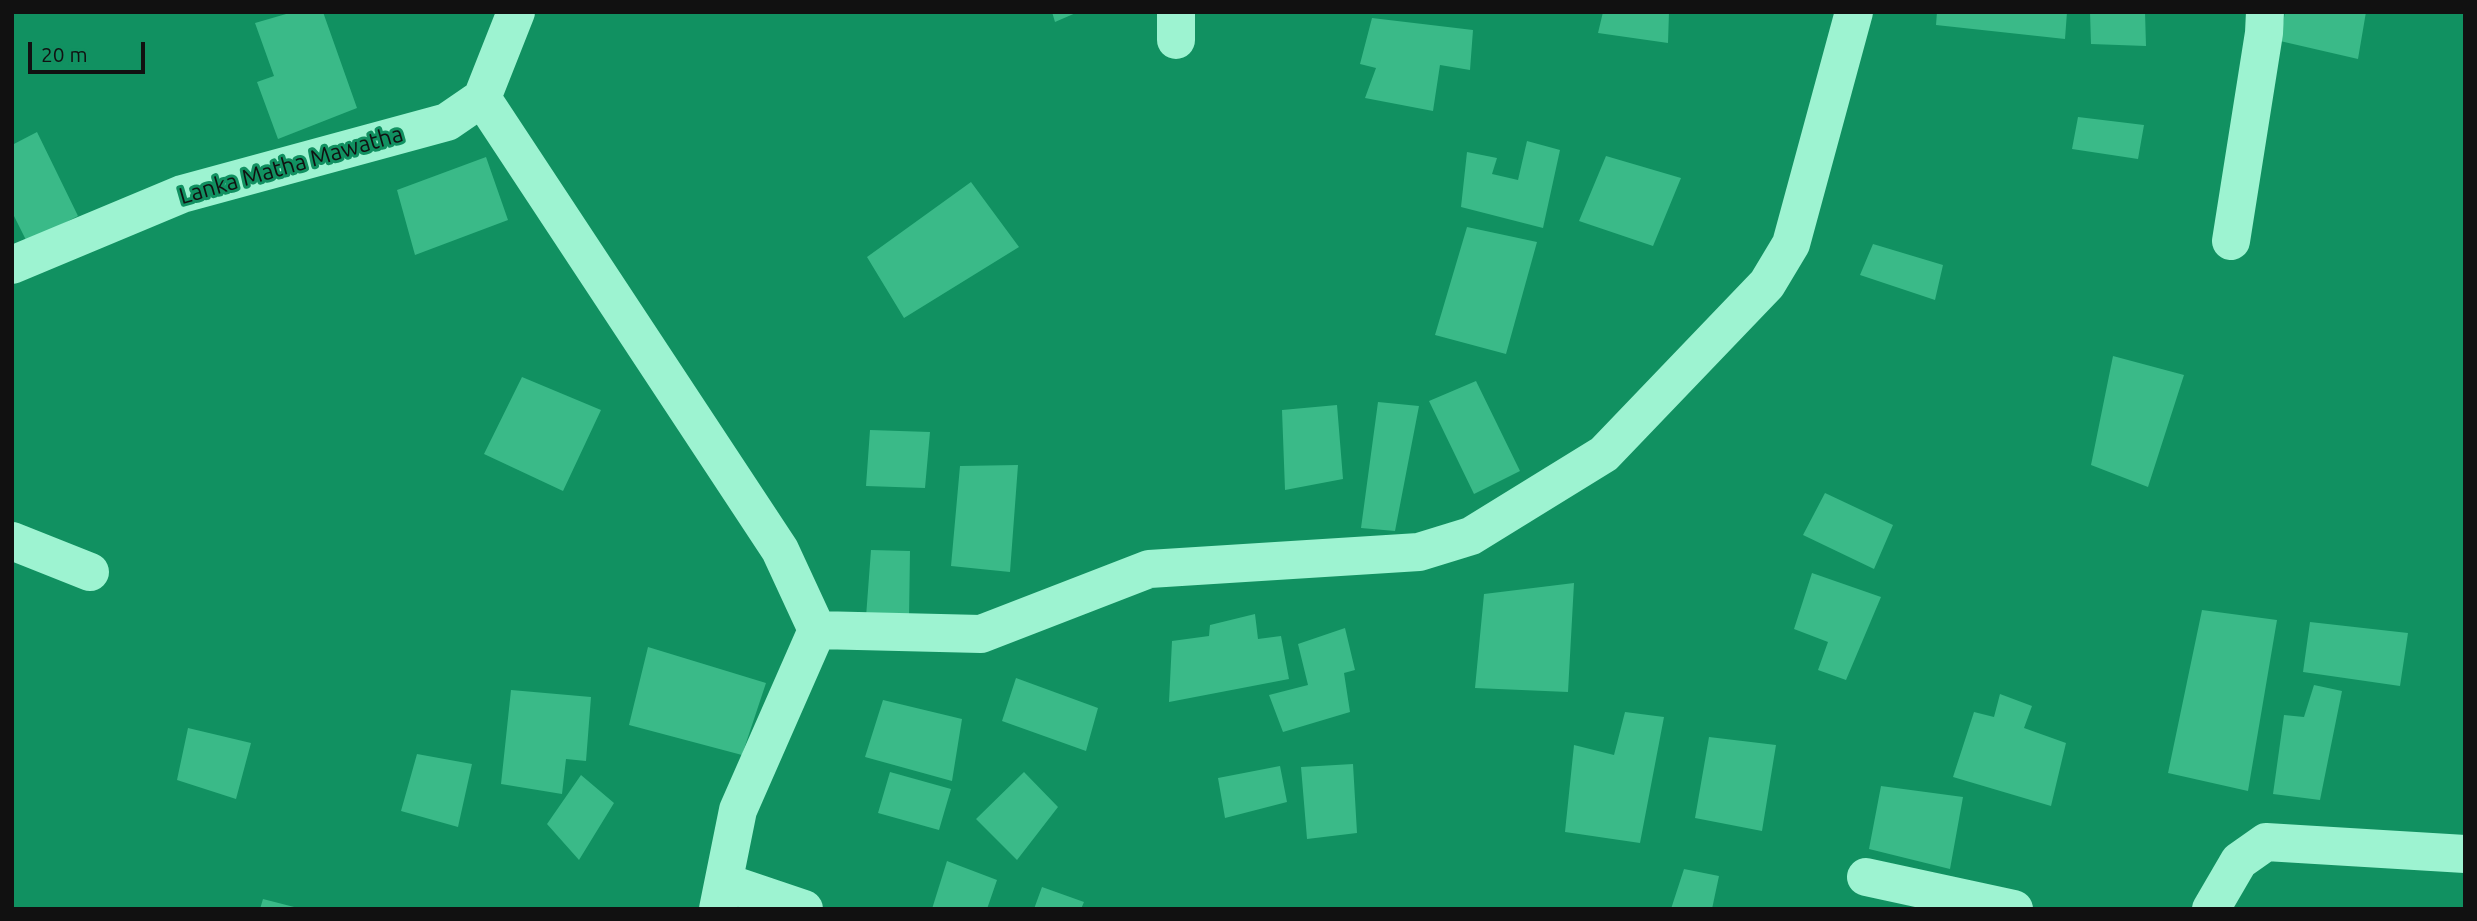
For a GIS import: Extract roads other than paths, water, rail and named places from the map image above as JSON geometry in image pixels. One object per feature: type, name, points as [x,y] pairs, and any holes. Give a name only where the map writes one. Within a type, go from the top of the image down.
[{"type":"street","points":[[516,12],[482,98],[780,550],[817,630],[738,810],[721,896],[804,909]]},
{"type":"street","points":[[817,630],[981,634],[1149,569],[1419,552],[1471,536],[1604,454],[1767,284],[1791,244],[1854,12]]},
{"type":"street","points":[[2231,241],[2265,12]]},
{"type":"street","name":"Lanka Matha Mawatha","points":[[12,265],[182,194],[447,122],[482,98]]},
{"type":"street","points":[[12,541],[90,572]]},
{"type":"street","points":[[2211,909],[2239,861],[2266,842],[2465,854]]},
{"type":"street","points":[[1866,877],[2014,909]]}]
